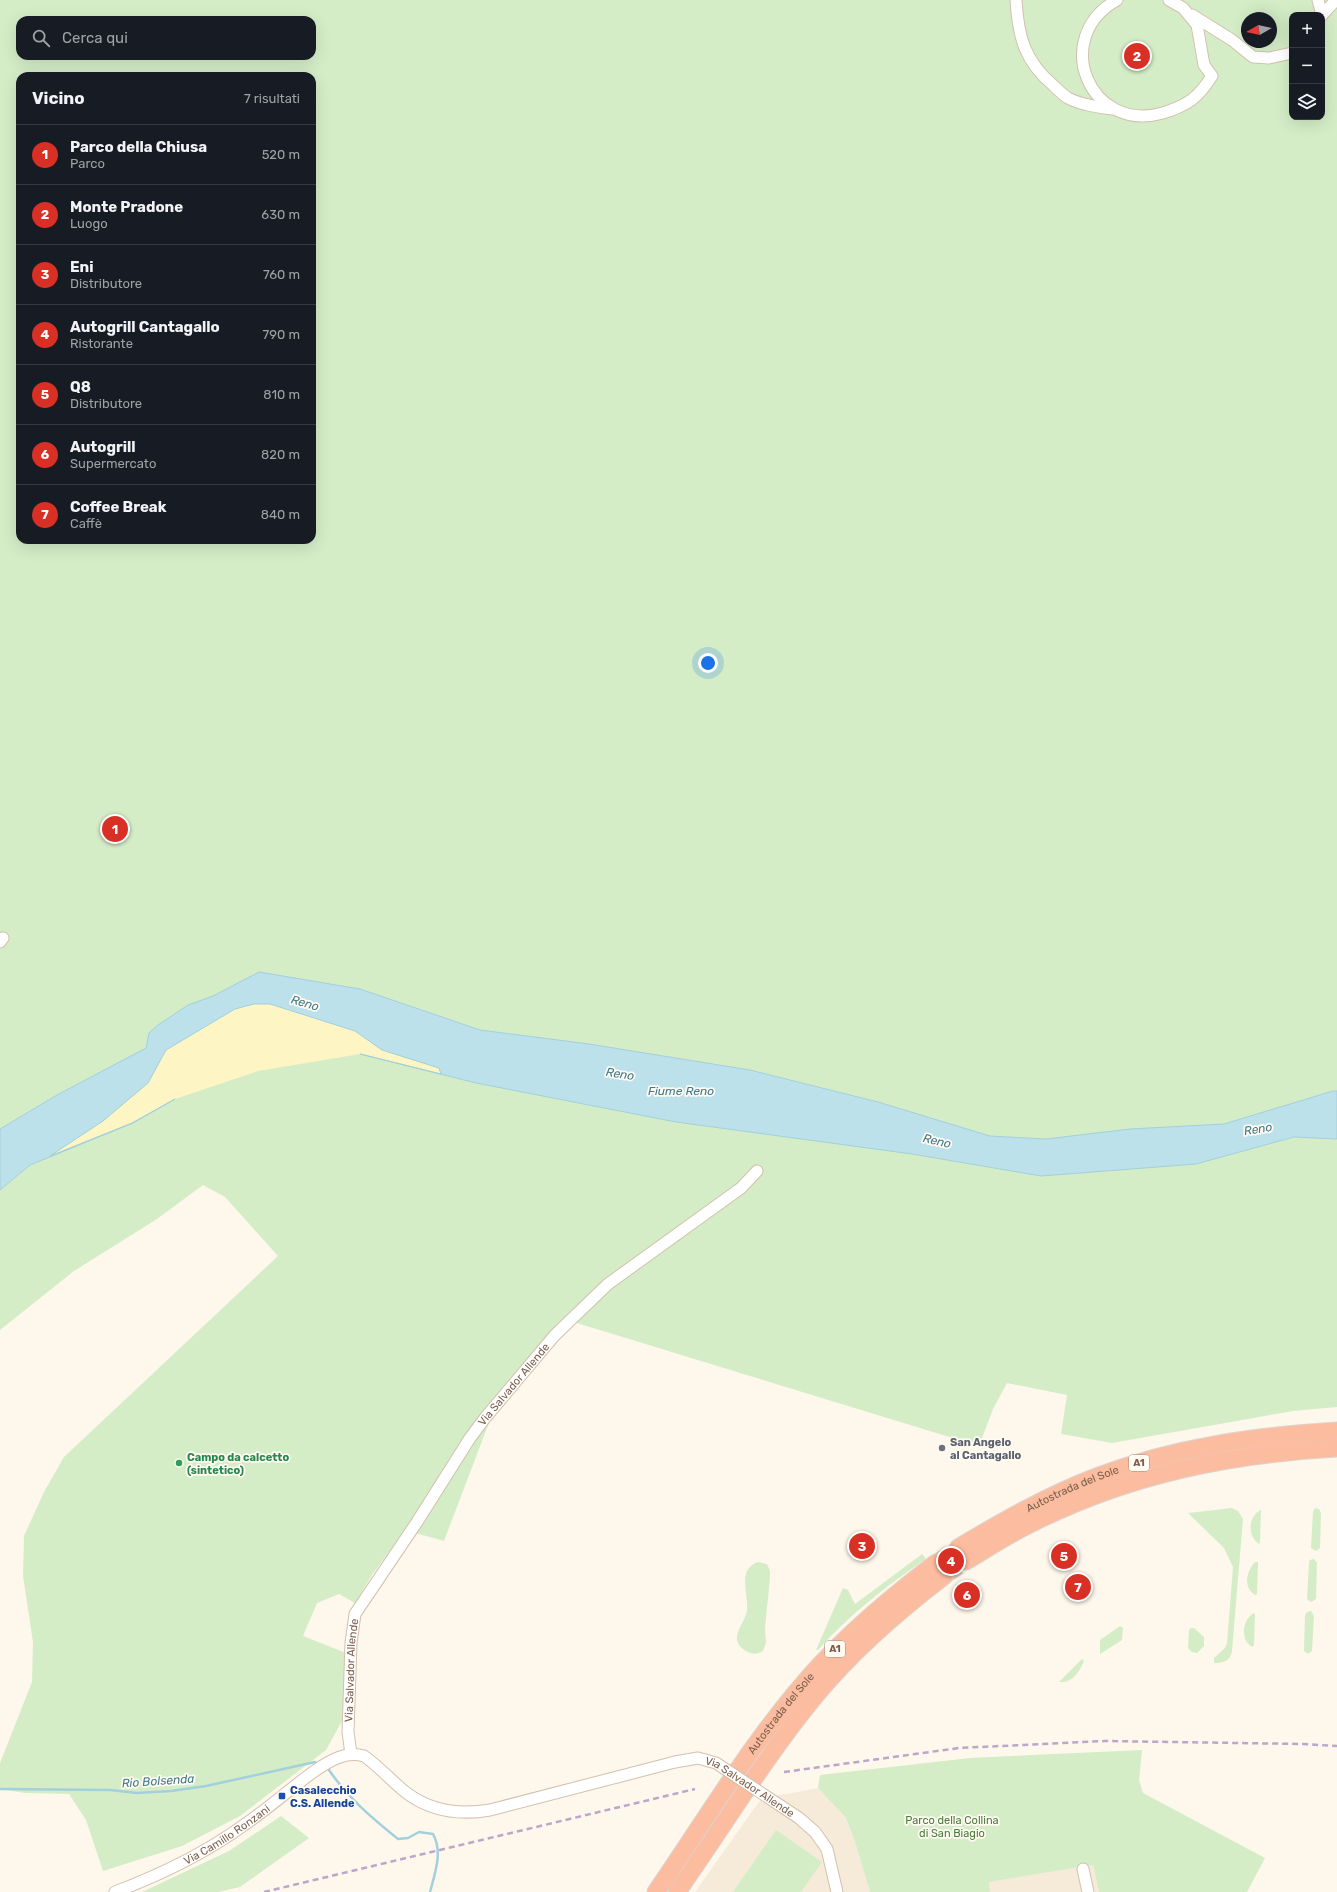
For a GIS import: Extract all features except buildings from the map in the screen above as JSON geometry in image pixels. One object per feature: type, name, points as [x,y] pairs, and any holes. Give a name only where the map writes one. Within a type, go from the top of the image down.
[{"type":"highway","name":"Autostrada del Sole","points":[[1337,1431],[1287,1434],[1232,1441],[1148,1460],[1099,1476],[1031,1507],[962,1555],[1072,1505],[1113,1489],[1163,1473],[1230,1458],[1288,1451],[1337,1448]]},
{"type":"highway","name":"Autostrada del Sole","points":[[656,1892],[759,1740],[820,1665],[873,1613],[940,1569],[847,1660],[816,1695],[763,1765],[677,1892]]},
{"type":"street","points":[[1016,0],[1018,25],[1029,60],[1043,77],[1068,98],[1091,106],[1113,109],[1131,116],[1151,116],[1190,102],[1206,85],[1212,76],[1204,64],[1197,25],[1183,8]]},
{"type":"street","points":[[1113,109],[1098,97],[1087,81],[1082,62],[1083,42],[1090,23],[1105,7],[1117,0]]},
{"type":"street","points":[[1169,0],[1232,40],[1253,56],[1269,58],[1289,54]]},
{"type":"street","points":[[1318,0],[1322,15],[1336,0]]},
{"type":"street","name":"Via Salvador Allende","points":[[757,1171],[741,1188],[608,1284],[555,1335],[470,1438],[417,1522],[355,1614],[351,1643],[348,1732],[351,1754],[364,1756],[417,1800],[429,1806],[456,1813],[472,1813],[490,1810],[675,1762],[698,1758],[706,1760],[724,1768],[799,1818],[815,1832],[827,1849],[837,1892]]},
{"type":"street","name":"Via Camillo Ronzani","points":[[115,1892],[171,1870],[244,1826],[300,1781],[328,1762],[351,1754]]},
{"type":"street","points":[[1083,1877],[1088,1892]]},
{"type":"shaded area","points":[[818,1788],[846,1818],[870,1892],[695,1892],[761,1799]]},
{"type":"shaded area","points":[[1093,1865],[1099,1892],[990,1892],[989,1882]]},
{"type":"green space","points":[[0,0],[1337,0],[1337,1407],[1293,1411],[1112,1443],[1061,1434],[1067,1395],[1007,1383],[993,1409],[979,1446],[567,1320],[490,1420],[444,1541],[405,1530],[372,1575],[355,1603],[339,1594],[317,1603],[303,1636],[346,1653],[342,1721],[326,1750],[240,1816],[182,1846],[103,1871],[86,1820],[69,1794],[25,1793],[0,1789],[0,1763],[32,1682],[33,1642],[23,1576],[24,1536],[44,1492],[64,1457],[278,1256],[225,1197],[203,1185],[157,1219],[74,1271],[0,1330]]},
{"type":"green space","points":[[1232,1508],[1238,1511],[1243,1519],[1232,1651],[1230,1657],[1226,1661],[1214,1663],[1214,1658],[1225,1648],[1227,1643],[1233,1567],[1224,1548],[1188,1513]]},
{"type":"green space","points":[[1315,1508],[1319,1509],[1321,1513],[1320,1548],[1316,1551],[1311,1548],[1313,1512]]},
{"type":"green space","points":[[1261,1510],[1259,1544],[1252,1536],[1251,1521]]},
{"type":"green space","points":[[922,1554],[926,1559],[869,1601],[843,1624],[818,1650],[816,1650],[843,1588],[848,1590],[855,1604]]},
{"type":"green space","points":[[1314,1559],[1317,1563],[1316,1599],[1311,1602],[1307,1599],[1309,1562],[1310,1560]]},
{"type":"green space","points":[[758,1562],[767,1564],[770,1571],[770,1578],[765,1628],[766,1643],[763,1651],[753,1654],[740,1646],[737,1642],[737,1636],[747,1611],[745,1576],[747,1570]]},
{"type":"green space","points":[[1255,1562],[1258,1563],[1257,1594],[1255,1595],[1251,1592],[1247,1584],[1247,1579]]},
{"type":"green space","points":[[1311,1611],[1314,1616],[1312,1651],[1308,1654],[1304,1651],[1305,1615],[1307,1612]]},
{"type":"green space","points":[[1254,1613],[1254,1645],[1252,1647],[1248,1644],[1244,1635],[1244,1630],[1247,1620]]},
{"type":"green space","points":[[1120,1626],[1123,1628],[1122,1640],[1100,1654],[1100,1640]]},
{"type":"green space","points":[[1194,1628],[1204,1637],[1204,1646],[1197,1653],[1192,1652],[1188,1648],[1189,1630]]},
{"type":"green space","points":[[1082,1659],[1084,1661],[1080,1669],[1071,1679],[1064,1682],[1059,1682]]},
{"type":"green space","name":"Parco della Collina di San Biagio","points":[[1142,1750],[1139,1780],[1143,1793],[1265,1858],[1247,1892],[1099,1892],[1093,1865],[989,1882],[990,1892],[870,1892],[846,1818],[818,1788],[820,1775],[970,1758]]},
{"type":"green space","points":[[281,1816],[309,1838],[240,1887],[218,1892],[142,1892],[229,1851]]},
{"type":"green space","points":[[776,1830],[822,1862],[801,1892],[733,1892]]},
{"type":"sand","points":[[254,1004],[270,1004],[355,1031],[382,1050],[439,1068],[441,1074],[360,1054],[258,1071],[175,1099],[132,1123],[47,1158],[103,1121],[148,1083],[166,1050],[235,1009]]},
{"type":"water","name":"Fiume Reno","points":[[259,972],[360,989],[480,1030],[589,1044],[750,1070],[878,1102],[990,1136],[1046,1139],[1130,1129],[1224,1124],[1337,1091],[1337,1139],[1294,1137],[1196,1164],[1041,1176],[912,1154],[676,1122],[476,1083],[360,1054],[441,1074],[439,1068],[382,1050],[355,1031],[270,1004],[254,1004],[235,1009],[166,1050],[148,1083],[103,1121],[50,1156],[132,1123],[175,1099],[133,1123],[30,1165],[0,1190],[0,1129],[57,1095],[146,1048],[149,1033],[158,1025],[188,1005],[213,996]]},
{"type":"waterway","name":"Rio Bolsenda","points":[[0,1789],[110,1790],[137,1793],[171,1791],[206,1786],[315,1762]]},
{"type":"waterway","name":"Rio Bolsenda","points":[[329,1770],[352,1799],[398,1839],[408,1838],[419,1832],[433,1834],[436,1841],[438,1855],[436,1870],[430,1892]]},
{"type":"tunnel","points":[[936,1563],[958,1548]]},
{"type":"tunnel","points":[[944,1576],[966,1561]]},
{"type":"railway","points":[[784,1772],[959,1748],[1105,1741],[1303,1744],[1337,1746]]},
{"type":"railway","points":[[264,1892],[695,1789]]},
{"type":"place","name":"Monte Pradone","points":[[1137,56]]},
{"type":"place","name":"Parco della Chiusa","points":[[115,829]]},
{"type":"place","name":"San Angelo al Cantagallo","points":[[942,1448]]},
{"type":"place","name":"Campo da calcetto (sintetico)","points":[[179,1463]]},
{"type":"place","name":"Eni","points":[[862,1546]]},
{"type":"place","name":"Q8","points":[[1064,1556]]},
{"type":"place","name":"Autogrill Cantagallo","points":[[951,1561]]},
{"type":"place","name":"Coffee Break","points":[[1078,1587]]},
{"type":"place","name":"Autogrill","points":[[967,1595]]},
{"type":"place","name":"Casalecchio C.S. Allende","points":[[282,1796]]},
{"type":"water label","name":"Reno","points":[[305,1003]]},
{"type":"water label","name":"Reno","points":[[620,1074]]},
{"type":"water label","name":"Reno","points":[[1258,1129]]},
{"type":"water label","name":"Reno","points":[[937,1141]]}]
